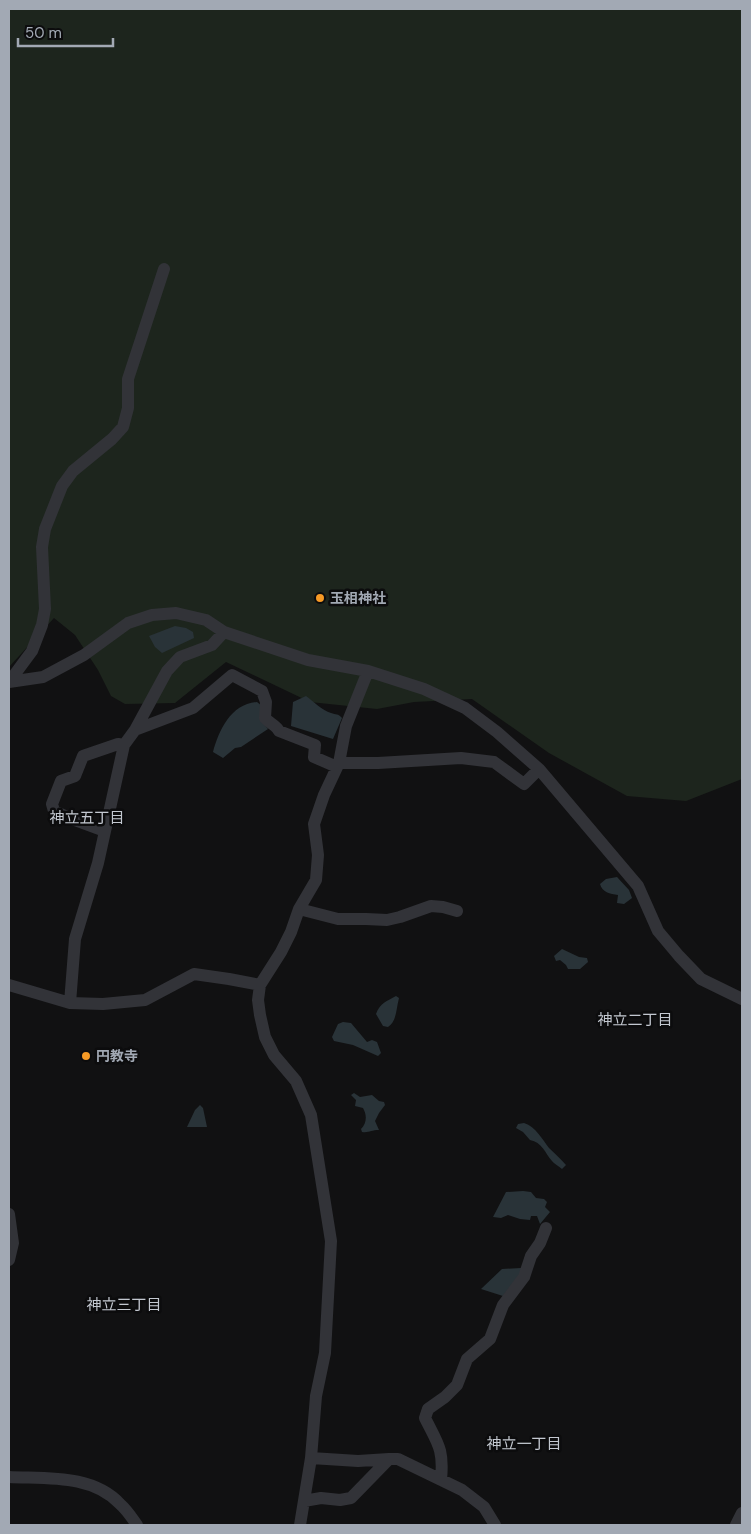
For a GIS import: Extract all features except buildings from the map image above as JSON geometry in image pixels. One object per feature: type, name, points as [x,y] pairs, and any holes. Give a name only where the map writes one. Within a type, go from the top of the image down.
[{"type":"street","points":[[9,682],[32,651],[42,625],[45,609],[42,547],[45,529],[62,486],[73,472],[112,439],[122,427],[128,408],[128,379],[164,269]]},
{"type":"street","points":[[9,682],[43,677],[84,655],[128,624],[152,615],[176,612],[206,620],[224,632],[308,660],[368,671],[424,689],[465,708],[497,732],[539,769],[638,886],[658,931],[678,956],[702,979],[742,999]]},
{"type":"street","points":[[70,1002],[76,939],[98,863],[124,745],[136,730],[167,670],[180,657],[212,645],[224,632]]},
{"type":"street","points":[[300,1525],[311,1458],[316,1396],[325,1353],[331,1241],[312,1115],[296,1081],[274,1055],[265,1037],[259,1008],[260,985],[281,952],[291,932],[299,909],[316,880],[318,855],[314,824],[324,795],[338,765],[346,726],[368,671]]},
{"type":"street","points":[[136,730],[193,708],[232,675],[262,691],[266,702],[265,718],[270,724],[277,727],[279,731],[315,744],[314,757],[338,765],[461,758],[494,762],[524,784],[539,769]]},
{"type":"street","points":[[105,831],[67,817],[54,810],[52,804],[61,781],[75,776],[83,756],[118,744],[124,745]]},
{"type":"street","points":[[299,909],[338,919],[366,920],[387,920],[431,906],[443,906],[457,911]]},
{"type":"street","points":[[9,985],[70,1002],[103,1004],[145,1000],[194,974],[260,985]]},
{"type":"street","points":[[9,1214],[13,1243],[9,1260]]},
{"type":"street","points":[[441,1480],[442,1464],[439,1445],[425,1418],[428,1409],[445,1397],[457,1385],[467,1359],[490,1339],[503,1305],[524,1277],[531,1256],[540,1243],[546,1228]]},
{"type":"street","points":[[311,1458],[358,1461],[398,1459],[462,1490],[484,1507],[495,1525]]},
{"type":"street","points":[[304,1502],[321,1498],[340,1500],[351,1498],[389,1459]]},
{"type":"street","points":[[9,1477],[71,1480],[97,1487],[119,1503],[137,1525]]},
{"type":"street","points":[[736,1525],[742,1513]]},
{"type":"shaded area","points":[[9,9],[742,9],[742,779],[686,801],[627,796],[549,753],[472,699],[414,702],[377,709],[310,702],[226,662],[175,703],[125,704],[111,696],[98,670],[75,635],[54,618],[9,667]]},
{"type":"shaded area","points":[[175,626],[186,628],[193,632],[194,638],[162,653],[155,647],[149,636]]},
{"type":"shaded area","points":[[306,696],[324,710],[342,718],[333,739],[291,726],[293,702]]},
{"type":"shaded area","points":[[257,702],[262,706],[263,723],[268,729],[241,747],[235,748],[223,758],[213,752],[223,727],[233,713],[248,704]]},
{"type":"shaded area","points":[[617,877],[629,890],[632,898],[624,904],[617,903],[618,895],[604,891],[600,884],[606,879]]},
{"type":"shaded area","points":[[562,949],[579,957],[587,958],[588,962],[580,969],[568,969],[560,960],[556,961],[554,956]]},
{"type":"shaded area","points":[[396,996],[399,998],[395,1018],[388,1027],[383,1026],[376,1014],[382,1005]]},
{"type":"shaded area","points":[[343,1022],[351,1023],[367,1042],[372,1040],[377,1042],[381,1053],[378,1056],[353,1045],[334,1041],[332,1037],[338,1024]]},
{"type":"shaded area","points":[[354,1093],[360,1097],[372,1095],[379,1101],[384,1102],[385,1105],[375,1121],[379,1130],[362,1132],[361,1129],[366,1119],[365,1113],[363,1108],[355,1106],[356,1100],[351,1095]]},
{"type":"shaded area","points":[[200,1105],[203,1108],[207,1127],[187,1127],[195,1110]]},
{"type":"shaded area","points":[[524,1123],[535,1130],[566,1165],[562,1169],[553,1162],[538,1143],[530,1140],[523,1132],[516,1128],[518,1124]]},
{"type":"shaded area","points":[[506,1192],[531,1192],[536,1198],[544,1199],[547,1202],[545,1207],[550,1212],[540,1224],[537,1216],[531,1216],[530,1220],[508,1215],[501,1218],[493,1217]]},
{"type":"shaded area","points":[[521,1268],[523,1270],[503,1296],[481,1289],[502,1269]]},
{"type":"place","name":"玉相神社","points":[[320,598]]},
{"type":"place","name":"円教寺","points":[[86,1056]]},
{"type":"district","name":"神立五丁目","points":[[87,818]]},
{"type":"district","name":"神立二丁目","points":[[635,1020]]},
{"type":"district","name":"神立三丁目","points":[[124,1305]]},
{"type":"district","name":"神立一丁目","points":[[524,1444]]}]
